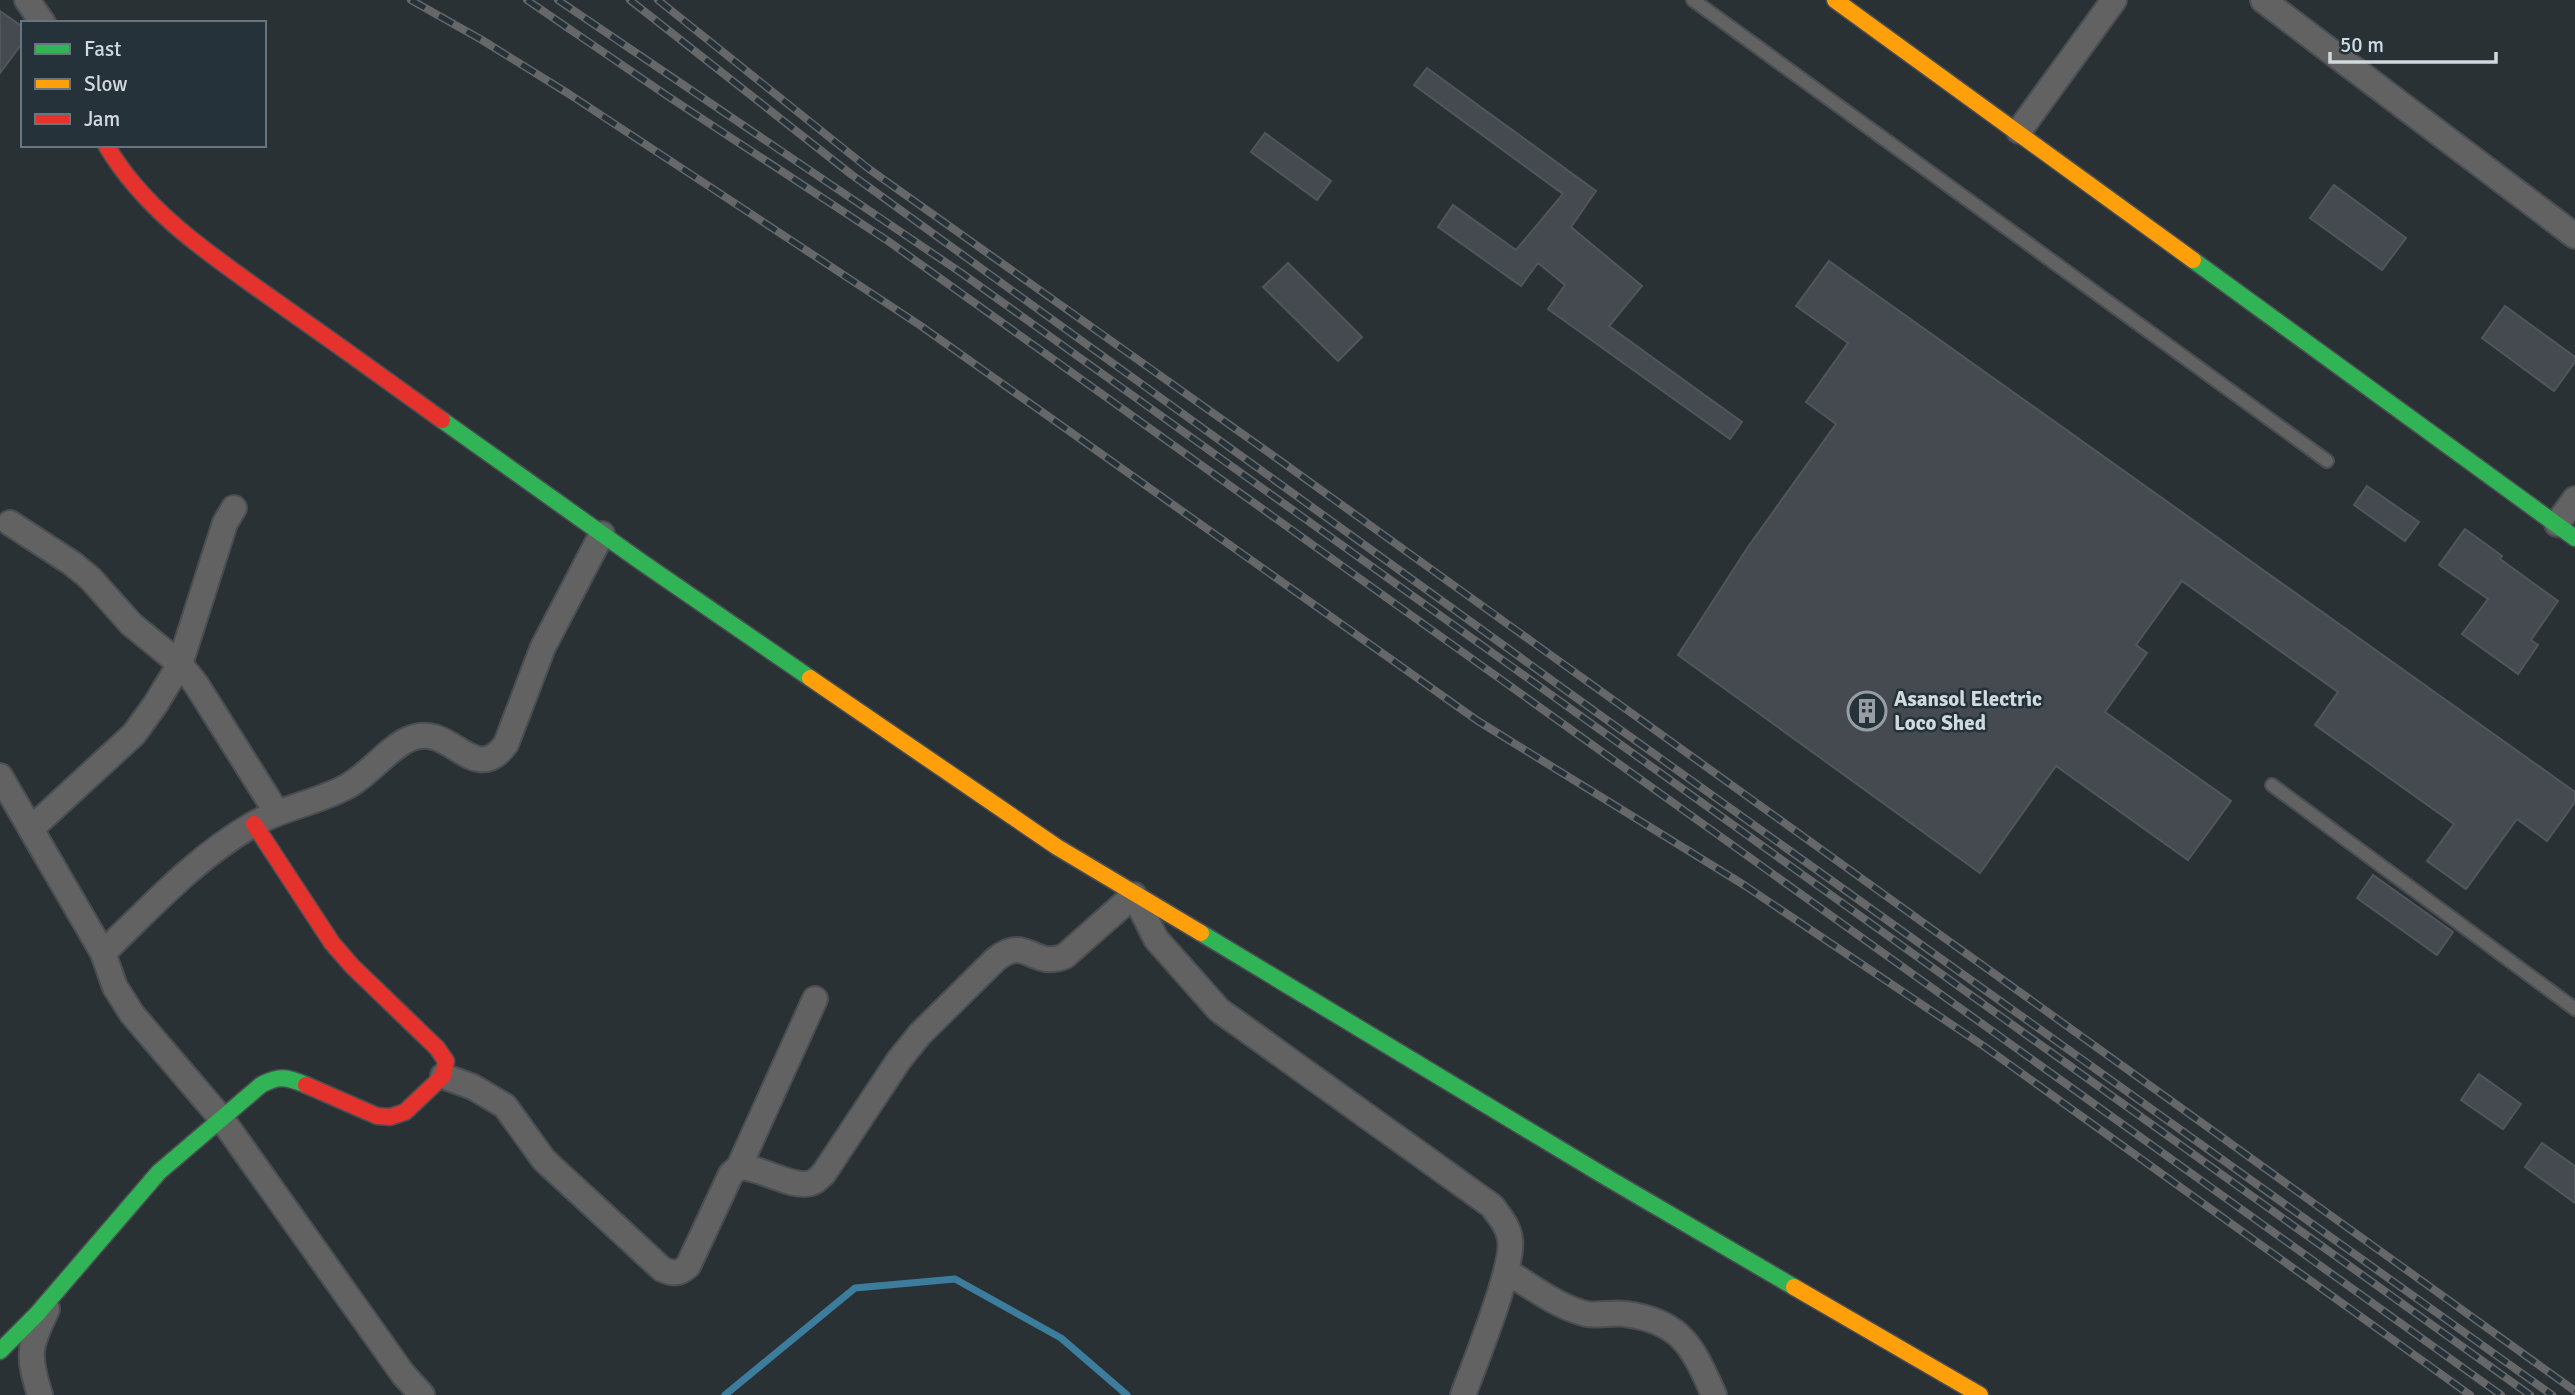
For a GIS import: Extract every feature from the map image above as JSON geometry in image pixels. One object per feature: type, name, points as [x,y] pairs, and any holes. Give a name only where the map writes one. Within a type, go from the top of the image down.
[{"type":"street","points":[[27,0],[42,21]]},
{"type":"street","points":[[1835,0],[2019,131],[2566,531],[2575,499]]},
{"type":"street","points":[[2019,131],[2114,0]]},
{"type":"street","points":[[2263,0],[2575,236]]},
{"type":"street","points":[[107,147],[153,205],[215,258],[602,534],[1057,847],[1630,1191],[1980,1395]]},
{"type":"street","points":[[32,828],[134,734],[180,664],[225,523],[234,508]]},
{"type":"street","points":[[10,523],[73,564],[91,579],[131,624],[180,664],[197,684],[277,814]]},
{"type":"street","points":[[103,953],[211,852],[254,824],[346,787],[407,740],[424,734],[442,738],[468,756],[484,761],[498,755],[506,744],[543,647],[602,534]]},
{"type":"street","points":[[0,776],[103,953],[115,987],[132,1014],[221,1118],[403,1374],[422,1395]]},
{"type":"street","points":[[0,1351],[54,1295],[159,1172],[261,1084],[275,1077],[292,1079],[377,1116],[390,1117],[405,1112],[443,1076],[446,1061],[437,1048],[352,966],[332,943],[254,824]]},
{"type":"street","points":[[739,1167],[752,1167],[799,1184],[813,1183],[824,1172],[899,1060],[920,1034],[996,958],[1006,951],[1019,948],[1040,959],[1052,961],[1065,956],[1135,895]]},
{"type":"street","points":[[1135,895],[1156,939],[1224,1015],[1492,1206],[1506,1225],[1511,1242],[1506,1271],[1463,1395]]},
{"type":"street","points":[[443,1076],[483,1091],[505,1106],[544,1160],[662,1269],[672,1273],[682,1272],[688,1266],[731,1174],[739,1167],[815,999]]},
{"type":"street","points":[[1506,1271],[1567,1306],[1588,1314],[1624,1313],[1659,1322],[1682,1336],[1695,1353],[1714,1395]]},
{"type":"street","points":[[40,1395],[31,1366],[30,1350],[54,1295]]},
{"type":"lane","points":[[1693,0],[2327,461]]},
{"type":"lane","points":[[2272,785],[2575,1009]]},
{"type":"building","points":[[0,11],[21,26],[21,45],[0,73]]},
{"type":"building","points":[[1427,68],[1596,191],[1571,227],[1642,286],[1609,326],[1742,422],[1730,439],[1548,309],[1565,285],[1538,263],[1521,286],[1438,227],[1453,205],[1516,250],[1563,194],[1414,85]]},
{"type":"building","points":[[1265,133],[1331,181],[1317,200],[1251,152]]},
{"type":"building","points":[[2334,185],[2406,238],[2382,270],[2310,218]]},
{"type":"building","points":[[1829,261],[2575,792],[2575,802],[2547,841],[2517,819],[2466,889],[2427,861],[2454,824],[2315,725],[2338,692],[2182,581],[2136,645],[2147,653],[2105,712],[2231,801],[2188,860],[2056,766],[1980,873],[1678,655],[1748,547],[1836,424],[1806,402],[1848,343],[1796,306]]},
{"type":"building","points":[[1288,263],[1362,337],[1338,361],[1263,287]]},
{"type":"building","points":[[2505,306],[2575,357],[2575,362],[2554,391],[2482,338]]},
{"type":"building","points":[[2367,486],[2419,522],[2405,541],[2354,505]]},
{"type":"building","points":[[2465,529],[2502,556],[2500,559],[2558,601],[2531,640],[2538,645],[2518,674],[2462,634],[2488,599],[2439,565]]},
{"type":"building","points":[[2373,875],[2453,932],[2437,955],[2357,898]]},
{"type":"building","points":[[2479,1074],[2521,1104],[2503,1129],[2461,1100]]},
{"type":"building","points":[[2542,1143],[2575,1166],[2575,1203],[2525,1167]]},
{"type":"waterway","points":[[725,1395],[855,1288],[955,1279],[1061,1338],[1127,1395]]},
{"type":"railway","points":[[411,0],[569,94],[921,326],[1478,721],[1744,885],[1985,1047],[2470,1395]]},
{"type":"railway","points":[[527,0],[888,241],[2501,1395]]},
{"type":"railway","points":[[558,0],[960,272],[2530,1395]]},
{"type":"railway","points":[[630,0],[852,175],[1625,733],[2552,1395]]},
{"type":"railway","points":[[658,0],[869,169],[1282,462],[2575,1391]]},
{"type":"traffic: fast","points":[[2193,260],[2575,538]]},
{"type":"traffic: fast","points":[[442,420],[810,678]]},
{"type":"traffic: fast","points":[[1201,933],[1794,1287]]},
{"type":"traffic: fast","points":[[0,1351],[37,1314],[159,1172],[261,1085],[283,1078],[306,1085]]},
{"type":"traffic: slow","points":[[1835,0],[2193,260]]},
{"type":"traffic: slow","points":[[810,678],[1057,847],[1201,933]]},
{"type":"traffic: slow","points":[[1794,1287],[1980,1395]]},
{"type":"traffic: jam","points":[[107,147],[142,193],[185,234],[442,420]]},
{"type":"traffic: jam","points":[[254,824],[332,943],[352,966],[437,1048],[446,1061],[443,1076],[405,1112],[390,1117],[377,1116],[306,1085]]},
{"type":"place","name":"Asansol Electric Loco Shed","points":[[1867,711]]}]
